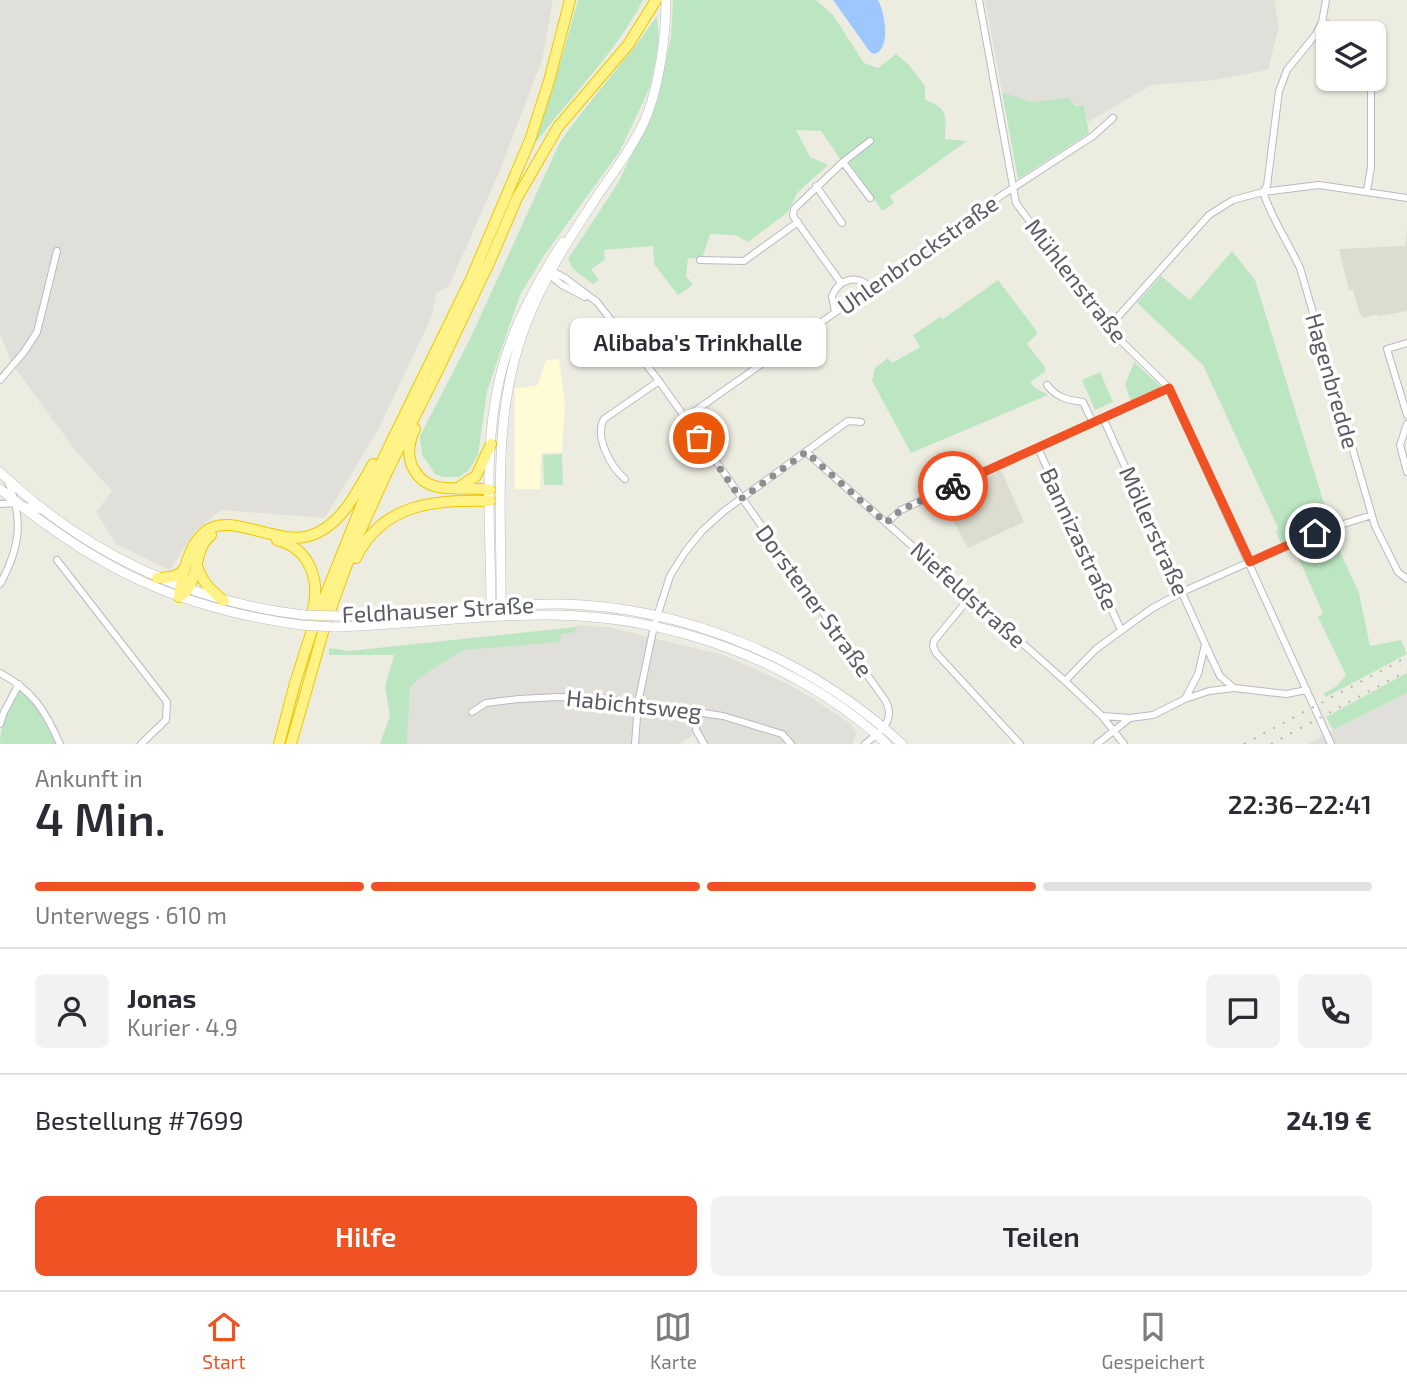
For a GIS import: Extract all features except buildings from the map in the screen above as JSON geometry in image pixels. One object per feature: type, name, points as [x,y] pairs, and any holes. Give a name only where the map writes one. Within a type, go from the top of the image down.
[{"type":"highway","points":[[279,744],[295,683],[336,567],[365,496],[471,279],[530,139],[549,82],[570,0]]},
{"type":"highway","points":[[292,744],[355,545],[387,471],[491,261],[517,198],[540,154],[577,102],[628,45],[656,0]]},
{"type":"highway","points":[[436,374],[432,394],[412,434],[410,462],[424,481],[435,487],[480,488],[494,496]]},
{"type":"highway","points":[[182,591],[194,545],[201,535],[222,525],[296,538],[310,536],[326,527],[342,513],[358,490],[397,420],[403,415]]},
{"type":"highway","points":[[454,489],[476,476],[491,443]]},
{"type":"highway","points":[[335,612],[361,548],[379,527],[395,515],[411,507],[430,503],[494,496]]},
{"type":"highway","points":[[157,578],[171,578],[181,573],[191,564],[205,540],[213,533],[226,529],[245,531],[284,542],[303,554],[313,572],[316,592],[297,663],[295,683]]},
{"type":"highway","points":[[191,564],[206,587],[224,601]]},
{"type":"main road","points":[[496,610],[491,443],[503,365],[523,311],[645,119],[661,60],[666,0]]},
{"type":"main road","points":[[494,496],[505,398],[516,353],[549,272]]},
{"type":"main road","name":"Feldhauser Straße","points":[[0,472],[46,512],[97,548],[182,591],[241,615],[302,620],[335,612],[496,610],[637,622],[731,650],[779,671],[881,731]]},
{"type":"main road","name":"Feldhauser Straße","points":[[0,489],[57,534],[121,572],[182,591],[335,627],[382,626],[496,610],[563,604],[656,616],[735,640],[783,661],[846,699],[881,731]]},
{"type":"main road","points":[[881,731],[887,744]]},
{"type":"main road","points":[[881,731],[902,744]]},
{"type":"street","name":"Mühlenstraße","points":[[979,0],[1016,203],[1108,328],[1169,388],[1331,744]]},
{"type":"street","points":[[1322,21],[1326,0]]},
{"type":"street","points":[[1263,192],[1267,186],[1279,91],[1287,70],[1310,45],[1316,34]]},
{"type":"street","points":[[1367,191],[1371,167],[1371,91]]},
{"type":"street","name":"Uhlenbrockstraße","points":[[685,418],[1093,136],[1113,118]]},
{"type":"street","points":[[841,283],[793,216],[794,209],[816,186],[870,141]]},
{"type":"street","points":[[843,162],[870,198]]},
{"type":"street","points":[[1108,328],[1209,215],[1233,200],[1263,192],[1319,185],[1407,198]]},
{"type":"street","points":[[816,186],[842,223]]},
{"type":"street","name":"Hagenbredde","points":[[1263,192],[1269,210],[1300,268],[1372,515],[1398,572]]},
{"type":"street","points":[[700,260],[744,261],[797,222]]},
{"type":"street","points":[[0,380],[37,332],[57,251]]},
{"type":"street","name":"Dorstener Straße","points":[[549,272],[601,307],[659,381],[885,700],[890,708],[890,717],[881,731]]},
{"type":"street","points":[[835,312],[832,296],[841,283],[860,280],[870,288]]},
{"type":"street","points":[[1407,343],[1387,349],[1407,415]]},
{"type":"street","points":[[625,478],[616,471],[600,434],[601,425],[604,419],[659,381]]},
{"type":"street","points":[[1047,385],[1063,399],[1083,402],[1093,423]]},
{"type":"street","points":[[886,523],[901,510],[1169,388]]},
{"type":"street","name":"Möllerstraße","points":[[1103,418],[1220,676],[1234,688]]},
{"type":"street","points":[[635,744],[638,703],[656,616],[670,576],[685,552],[712,521],[741,499],[848,421],[861,422]]},
{"type":"street","points":[[1407,424],[1400,445],[1407,472]]},
{"type":"street","name":"Bannizastraße","points":[[1038,448],[1121,630]]},
{"type":"street","name":"Niefeldstraße","points":[[806,452],[1065,681],[1102,716],[1124,744]]},
{"type":"street","points":[[0,584],[14,553],[18,529],[17,503],[8,480]]},
{"type":"street","points":[[0,504],[17,503],[46,512]]},
{"type":"street","points":[[1065,681],[1096,649],[1151,609],[1182,592],[1315,533],[1372,515]]},
{"type":"street","points":[[57,560],[167,702],[166,720],[141,744]]},
{"type":"street","points":[[1398,572],[1407,571]]},
{"type":"street","points":[[1398,572],[1407,579]]},
{"type":"street","points":[[970,597],[934,641],[933,646],[936,653],[1020,744]]},
{"type":"street","points":[[1185,699],[1198,674],[1205,644]]},
{"type":"street","points":[[0,673],[19,684],[37,701],[60,744]]},
{"type":"street","points":[[0,724],[19,684]]},
{"type":"street","points":[[1102,716],[1130,718],[1153,715],[1185,699],[1209,691],[1234,688],[1286,694],[1307,690]]},
{"type":"street","name":"Habichtsweg","points":[[472,712],[486,703],[538,697],[600,698],[723,716],[782,734],[791,744]]},
{"type":"street","points":[[695,712],[696,730],[704,744]]},
{"type":"street","points":[[1097,744],[1130,718]]},
{"type":"street","points":[[865,744],[881,731]]},
{"type":"shaded area","points":[[0,0],[553,0],[542,60],[498,175],[449,286],[436,293],[432,316],[380,426],[325,518],[221,510],[196,530],[170,570],[116,544],[96,512],[112,491],[76,451],[12,364],[0,334]]},
{"type":"shaded area","points":[[985,0],[1274,0],[1279,26],[1268,70],[1214,80],[1151,85],[1088,122],[1084,105],[1031,102],[1002,92]]},
{"type":"shaded area","points":[[1407,229],[1407,311],[1364,318],[1360,315],[1353,290],[1349,291],[1339,249],[1405,246]]},
{"type":"shaded area","points":[[559,359],[565,404],[562,452],[541,453],[540,489],[515,489],[515,389],[538,385],[546,360]]},
{"type":"shaded area","points":[[1001,470],[1024,522],[968,548],[940,497]]},
{"type":"shaded area","points":[[575,625],[607,627],[723,655],[809,696],[851,724],[855,738],[852,744],[709,744],[699,731],[680,744],[407,744],[410,688],[420,677],[464,650],[561,634],[576,627]]},
{"type":"shaded area","points":[[1407,693],[1407,744],[1308,744],[1333,730]]},
{"type":"green space","points":[[578,0],[643,0],[606,57],[534,145],[554,85]]},
{"type":"green space","points":[[673,0],[816,0],[833,15],[864,63],[878,68],[896,54],[908,64],[925,86],[925,100],[938,106],[944,114],[945,139],[967,141],[890,196],[894,203],[882,211],[845,156],[840,159],[821,131],[796,130],[810,157],[828,165],[798,192],[787,213],[748,242],[735,235],[710,234],[702,259],[688,258],[686,276],[693,285],[678,295],[654,264],[653,246],[604,250],[605,260],[591,269],[599,280],[593,284],[573,269],[568,259],[618,183],[655,106],[671,38]]},
{"type":"green space","points":[[657,16],[659,43],[650,87],[620,151],[543,257],[520,295],[487,391],[478,455],[468,471],[459,477],[435,474],[422,455],[420,436],[470,339],[560,142]]},
{"type":"green space","points":[[1002,92],[1031,102],[1069,98],[1075,106],[1084,105],[1089,133],[1018,179]]},
{"type":"green space","points":[[1232,251],[1255,280],[1331,532],[1359,593],[1370,646],[1401,640],[1407,654],[1326,697],[1323,694],[1337,686],[1346,675],[1318,617],[1323,613],[1295,550],[1291,543],[1283,547],[1276,532],[1278,528],[1203,365],[1137,303],[1161,276],[1190,300]]},
{"type":"green space","points":[[998,280],[1038,333],[1027,344],[1045,367],[1045,372],[1030,382],[1048,395],[911,453],[872,381],[875,368],[888,358],[892,363],[920,347],[913,335],[940,317],[943,319]]},
{"type":"green space","points":[[1134,362],[1161,387],[1131,401],[1125,385]]},
{"type":"green space","points":[[1100,372],[1113,402],[1095,410],[1082,380]]},
{"type":"green space","points":[[562,454],[563,485],[544,485],[543,455]]},
{"type":"green space","points":[[576,627],[575,632],[561,634],[560,642],[464,650],[420,677],[410,688],[407,744],[380,744],[390,716],[385,687],[394,655],[329,655],[329,648],[349,651]]},
{"type":"green space","points":[[1407,673],[1407,693],[1333,730],[1326,717]]},
{"type":"green space","points":[[22,691],[37,708],[56,744],[0,744],[8,711],[17,692]]},
{"type":"water","points":[[833,0],[878,0],[885,30],[880,50],[875,54],[870,52]]},
{"type":"railway","points":[[1244,744],[1407,657]]},
{"type":"railway","points":[[1271,744],[1407,671]]},
{"type":"way so far","points":[[699,438],[741,499],[806,452],[886,523],[901,510],[953,486]]},
{"type":"place","name":"Alibaba's Trinkhalle","points":[[699,438]]},
{"type":"route","points":[[953,486],[1169,388],[1250,562],[1315,533]]}]
